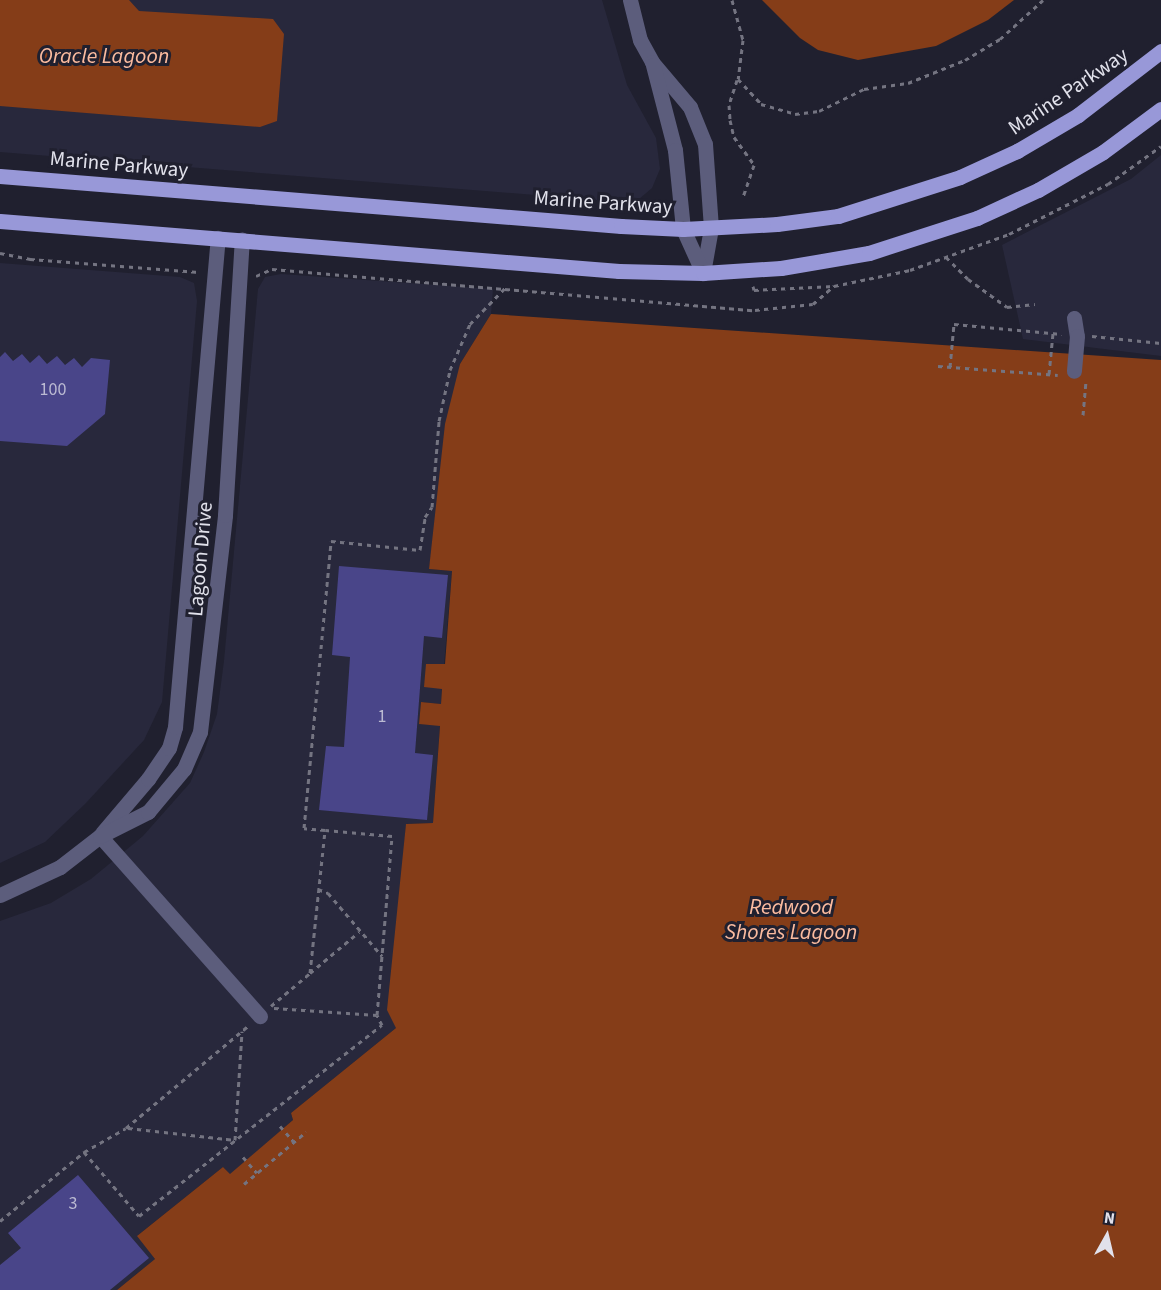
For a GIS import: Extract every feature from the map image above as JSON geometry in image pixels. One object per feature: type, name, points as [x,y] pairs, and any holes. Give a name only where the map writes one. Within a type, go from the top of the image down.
[{"type":"main road","name":"Marine Parkway","points":[[0,176],[684,229],[838,216],[960,177],[1017,151],[1078,115],[1161,51]]},
{"type":"main road","points":[[0,220],[619,271],[703,273],[781,268],[914,241],[1038,190],[1102,152],[1161,110]]},
{"type":"street","points":[[630,0],[640,40],[652,62],[690,107],[705,144],[711,228],[703,273]]},
{"type":"street","points":[[652,62],[675,150],[684,229],[703,273]]},
{"type":"street","name":"Lagoon Drive","points":[[100,836],[148,779],[169,748],[175,727],[218,238]]},
{"type":"street","name":"Lagoon Drive","points":[[0,895],[60,867],[100,836],[148,812],[184,770],[200,732],[225,515],[242,240]]},
{"type":"street","points":[[1069,374],[1077,336],[1074,318]]},
{"type":"street","points":[[100,836],[264,1012]]},
{"type":"path","points":[[732,0],[743,40],[738,79],[729,105],[730,120],[734,137],[754,165],[743,197]]},
{"type":"path","points":[[738,79],[751,97],[774,109],[795,114],[819,111],[864,89],[908,83],[965,60],[1000,39],[1043,0]]},
{"type":"path","points":[[753,286],[754,290],[834,286],[910,270],[1010,234],[1108,184],[1161,146]]},
{"type":"path","points":[[0,253],[30,259],[199,272]]},
{"type":"path","points":[[946,257],[968,279],[1007,307],[1035,304]]},
{"type":"path","points":[[255,277],[272,269],[779,311],[813,304],[834,286]]},
{"type":"path","points":[[84,1152],[139,1216],[382,1025],[377,1015],[392,836],[304,828],[331,541],[420,550],[425,517],[432,507],[439,421],[450,370],[470,324],[506,288]]},
{"type":"path","points":[[950,367],[954,324],[1161,343]]},
{"type":"path","points":[[1049,374],[1053,333]]},
{"type":"path","points":[[938,366],[1069,374]]},
{"type":"path","points":[[310,973],[317,888],[325,830]]},
{"type":"path","points":[[317,888],[328,893],[359,932],[382,956]]},
{"type":"path","points":[[0,1221],[84,1152],[126,1128],[359,932]]},
{"type":"path","points":[[264,1012],[377,1015]]},
{"type":"path","points":[[235,1140],[242,1031]]},
{"type":"path","points":[[280,1126],[294,1142]]},
{"type":"path","points":[[126,1128],[235,1140]]},
{"type":"path","points":[[244,1185],[306,1132]]},
{"type":"path","points":[[243,1157],[257,1173]]},
{"type":"shaded area","points":[[0,0],[602,0],[627,85],[656,138],[660,169],[652,188],[639,199],[622,202],[0,152]]},
{"type":"shaded area","points":[[1161,155],[1161,356],[1023,339],[1002,245],[1131,179]]},
{"type":"shaded area","points":[[0,263],[180,277],[194,283],[197,301],[162,702],[144,740],[85,804],[45,842],[0,863]]},
{"type":"shaded area","points":[[281,274],[493,289],[491,314],[460,364],[429,569],[452,571],[444,665],[426,664],[442,689],[441,704],[421,702],[419,724],[440,725],[433,823],[406,824],[396,1028],[291,1113],[293,1120],[230,1175],[223,1167],[138,1235],[155,1259],[117,1290],[0,1290],[0,921],[51,903],[91,879],[143,836],[190,783],[204,752],[217,714],[224,661],[258,289],[265,277]]},
{"type":"water","name":"Oracle Lagoon","points":[[0,0],[129,0],[139,11],[273,19],[284,34],[277,121],[260,127],[0,106]]},
{"type":"water","points":[[762,0],[1014,0],[988,20],[936,46],[858,60],[818,50],[800,38]]},
{"type":"water","name":"Redwood Shores Lagoon","points":[[491,314],[1161,360],[1161,1290],[117,1290],[155,1259],[137,1236],[223,1167],[230,1174],[293,1120],[291,1113],[396,1028],[387,1010],[406,824],[433,823],[440,726],[419,724],[421,702],[441,704],[442,689],[424,687],[426,664],[445,664],[452,571],[429,569],[445,424],[460,364]]},
{"type":"building","points":[[5,352],[13,361],[22,354],[30,363],[39,355],[47,364],[57,356],[65,365],[74,358],[82,367],[91,358],[110,360],[105,414],[67,446],[0,441],[0,357]]},
{"type":"building","points":[[339,566],[448,575],[442,638],[424,636],[415,753],[433,755],[427,820],[319,810],[326,746],[344,747],[350,657],[332,655]]},
{"type":"building","points":[[78,1175],[149,1258],[110,1290],[0,1290],[0,1265],[21,1248],[8,1233]]}]
